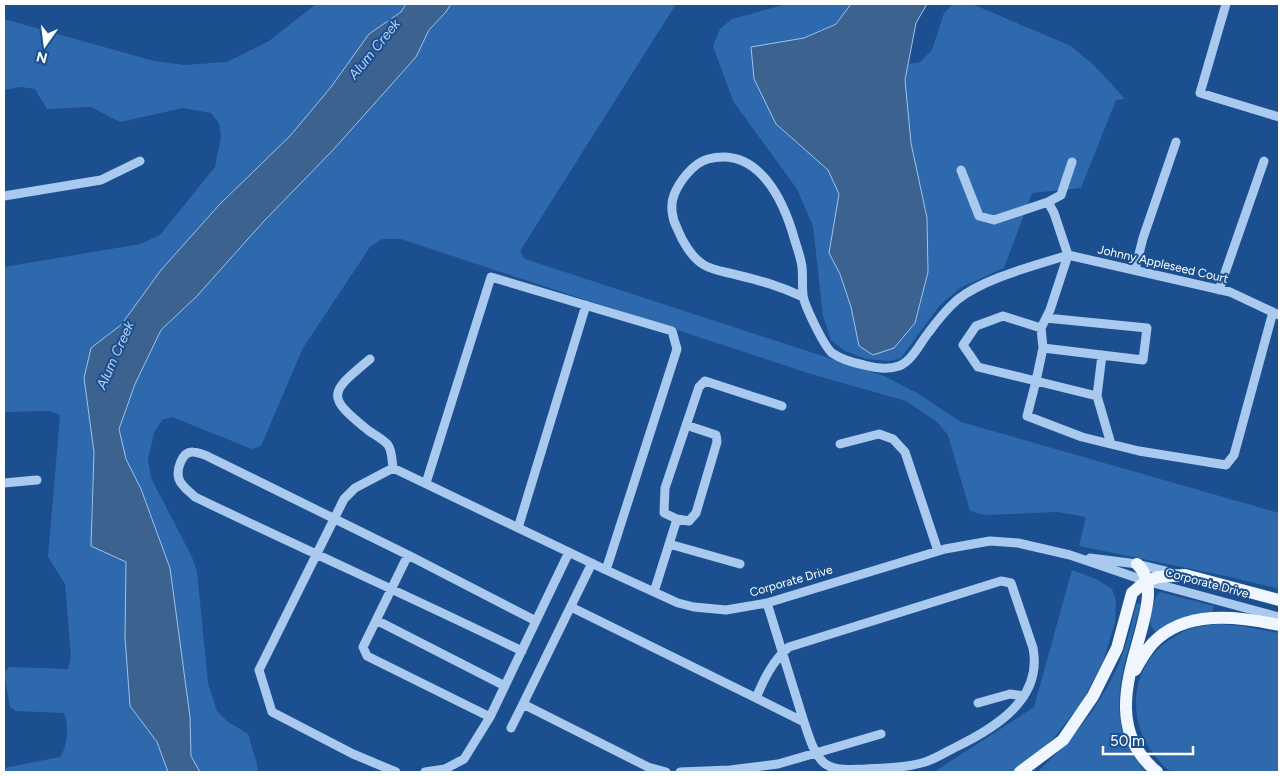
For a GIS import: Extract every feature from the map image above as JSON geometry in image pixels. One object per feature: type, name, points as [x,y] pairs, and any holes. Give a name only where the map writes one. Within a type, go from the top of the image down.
[{"type":"main road","points":[[1137,564],[1142,570],[1149,597],[1129,678],[1126,704],[1129,732],[1135,747],[1146,763],[1156,772]]},
{"type":"main road","points":[[1020,772],[1063,740],[1093,696],[1117,648],[1132,593],[1146,581],[1158,577],[1185,575]]},
{"type":"main road","name":"Corporate Drive","points":[[1185,575],[1279,600]]},
{"type":"main road","points":[[1129,678],[1153,644],[1177,627],[1192,622],[1217,618],[1250,619],[1279,625]]},
{"type":"street","points":[[1226,4],[1200,93],[1279,117]]},
{"type":"street","points":[[1135,270],[1143,238],[1176,142]]},
{"type":"street","points":[[803,297],[782,286],[715,269],[703,264],[690,251],[672,219],[673,196],[692,169],[705,160],[732,157],[759,171],[770,183],[784,209],[793,234],[802,267],[803,297],[824,344],[832,353],[854,363],[871,367],[898,367],[907,361],[930,330],[957,300],[978,287],[1068,255]]},
{"type":"street","points":[[4,196],[101,180],[140,160]]},
{"type":"street","points":[[961,170],[979,216],[994,220],[1048,202],[1061,195],[1072,162]]},
{"type":"street","points":[[1219,290],[1264,162]]},
{"type":"street","points":[[1048,202],[1054,213],[1068,255],[1041,328],[1043,348],[1027,416],[1082,437],[1139,451],[1226,465],[1234,454],[1276,313]]},
{"type":"street","name":"Johnny Appleseed Court","points":[[1068,255],[1230,292],[1276,313]]},
{"type":"street","points":[[426,483],[491,277],[672,331],[677,349],[606,570]]},
{"type":"street","points":[[518,528],[586,306]]},
{"type":"street","points":[[1041,328],[1003,316],[976,326],[963,344],[978,367],[1097,396]]},
{"type":"street","points":[[1043,348],[1143,360],[1147,328],[1046,318]]},
{"type":"street","points":[[1102,355],[1097,396],[1111,444]]},
{"type":"street","points":[[370,359],[344,380],[337,390],[338,402],[347,414],[388,446],[393,468],[355,488],[344,499],[259,670],[272,712],[353,754],[396,772]]},
{"type":"street","points":[[686,425],[716,435],[718,442],[696,514],[689,521],[664,513],[665,488],[686,425],[699,386],[705,381],[782,406]]},
{"type":"street","points":[[840,444],[879,434],[893,439],[905,452],[938,551]]},
{"type":"street","points":[[522,650],[194,497],[179,481],[178,474],[182,459],[187,453],[194,451],[205,455],[408,555],[536,621]]},
{"type":"street","name":"Corporate Drive","points":[[393,468],[678,603],[706,609],[726,610],[767,603],[938,551],[990,541],[1018,543],[1070,555],[1137,564],[1185,575]]},
{"type":"street","points":[[4,483],[37,480]]},
{"type":"street","points":[[654,592],[677,518]]},
{"type":"street","points":[[669,544],[740,564]]},
{"type":"street","points":[[425,772],[445,770],[464,760],[490,717],[569,552]]},
{"type":"street","points":[[408,555],[363,646],[367,656],[490,717]]},
{"type":"street","name":"Corporate Drive","points":[[1070,555],[1146,581],[1279,617]]},
{"type":"street","points":[[511,728],[592,563]]},
{"type":"street","points":[[756,698],[768,673],[782,653],[789,647],[1002,581],[1011,583],[1033,648],[1034,675],[1024,696],[1012,712],[972,739],[926,762],[882,768],[840,769],[825,764],[816,752],[804,722],[782,653],[767,603]]},
{"type":"street","points":[[570,607],[804,722]]},
{"type":"street","points":[[376,620],[505,686]]},
{"type":"street","points":[[978,703],[1010,694],[1024,696]]},
{"type":"street","points":[[523,704],[648,766],[666,772]]},
{"type":"street","points":[[680,772],[730,770],[778,764],[880,734]]},
{"type":"shaded area","points":[[316,4],[406,4],[401,12],[369,34],[331,87],[290,136],[220,204],[161,270],[121,325],[91,348],[84,378],[94,452],[91,517],[126,562],[125,637],[130,706],[157,742],[168,772],[4,772],[4,768],[60,757],[65,747],[67,730],[64,713],[16,711],[10,707],[4,673],[9,667],[68,669],[71,657],[65,584],[48,557],[60,415],[50,411],[4,412],[4,267],[140,244],[160,235],[215,167],[221,136],[219,123],[211,113],[183,108],[120,122],[91,107],[47,109],[35,89],[21,87],[4,90],[4,19],[154,61],[184,65],[227,62],[269,41]]},
{"type":"shaded area","points":[[451,4],[676,4],[520,251],[525,259],[884,376],[917,393],[961,422],[1279,513],[1279,589],[1226,576],[1079,546],[1086,517],[1058,512],[985,515],[970,511],[948,435],[937,422],[906,401],[811,374],[401,239],[382,239],[370,247],[303,348],[261,446],[252,449],[172,417],[162,420],[154,433],[148,459],[151,478],[192,557],[197,572],[208,683],[217,711],[227,721],[248,734],[258,772],[200,772],[191,757],[190,717],[170,568],[141,489],[126,459],[119,429],[135,384],[161,330],[197,296],[264,221],[333,150],[416,57],[429,30]]},
{"type":"shaded area","points":[[787,4],[851,4],[836,23],[804,38],[751,47],[754,79],[776,124],[828,170],[839,194],[829,253],[840,274],[851,307],[859,346],[915,323],[928,272],[927,218],[911,143],[905,80],[908,64],[920,62],[932,50],[944,13],[953,4],[972,4],[1071,46],[1095,66],[1125,99],[1116,100],[1081,188],[1032,193],[1004,268],[960,288],[940,305],[901,358],[889,361],[866,359],[845,351],[831,340],[823,316],[813,226],[797,189],[733,101],[713,46],[720,29],[732,19]]},
{"type":"shaded area","points":[[1072,570],[1096,579],[1112,589],[1116,601],[1115,622],[1103,662],[1081,703],[1054,738],[1030,761],[1013,772],[934,772],[1034,707]]},
{"type":"shaded area","points":[[1160,592],[1214,606],[1212,612],[1186,616],[1156,632],[1152,629],[1150,619],[1157,594]]},
{"type":"shaded area","points":[[1138,603],[1141,604],[1123,669],[1119,712],[1123,732],[1131,752],[1146,772],[1037,772],[1078,730],[1110,683],[1127,642]]},
{"type":"shaded area","points":[[1220,624],[1279,633],[1279,772],[1171,772],[1155,756],[1144,738],[1137,718],[1136,698],[1140,679],[1149,660],[1163,644],[1183,632],[1206,625]]},
{"type":"water","name":"Alum Creek","points":[[406,4],[451,4],[429,30],[416,57],[333,150],[264,221],[197,296],[161,330],[135,384],[119,429],[126,459],[141,489],[170,568],[190,717],[191,756],[200,772],[168,772],[157,742],[130,706],[125,637],[126,562],[91,546],[94,452],[84,378],[91,348],[121,325],[161,270],[220,204],[290,136],[331,87],[369,34],[401,12]]},
{"type":"water","points":[[851,4],[927,4],[916,23],[905,80],[911,143],[927,218],[928,272],[915,323],[894,348],[873,355],[859,346],[851,307],[840,274],[829,253],[839,194],[828,170],[776,124],[754,79],[751,47],[804,38],[836,24]]}]
